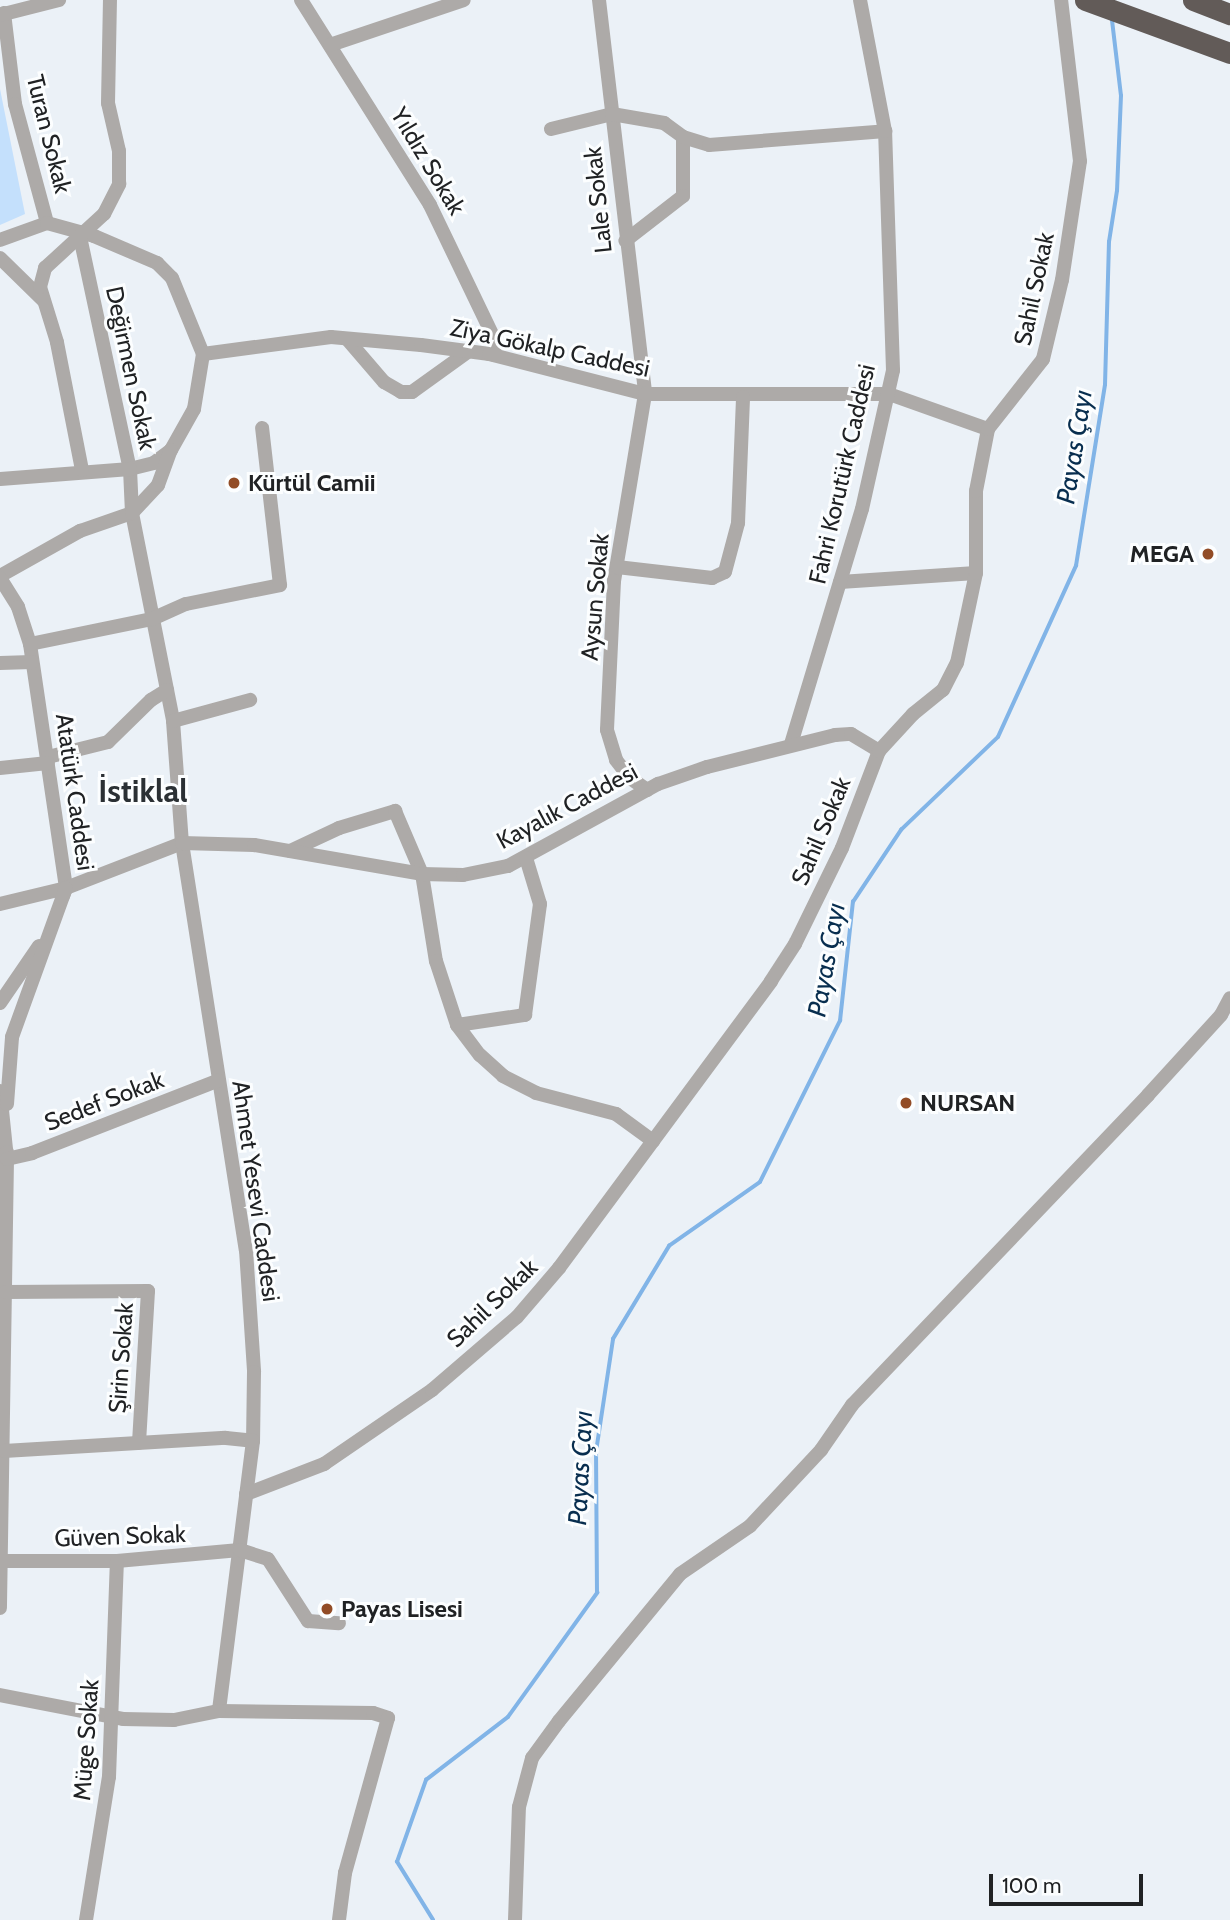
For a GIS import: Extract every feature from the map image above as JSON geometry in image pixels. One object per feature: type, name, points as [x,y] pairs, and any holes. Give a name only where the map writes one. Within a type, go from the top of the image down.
[{"type":"highway","points":[[1085,0],[1230,53]]},
{"type":"highway","points":[[1193,0],[1230,14]]},
{"type":"street","points":[[2,14],[59,0]]},
{"type":"street","points":[[82,470],[57,342],[43,300],[41,274],[79,232],[104,214],[119,184],[120,151],[108,103],[110,0]]},
{"type":"street","name":"Yıldız Sokak","points":[[301,0],[430,205],[495,340],[494,355]]},
{"type":"street","points":[[330,45],[464,0]]},
{"type":"street","name":"Lale Sokak","points":[[599,0],[625,241],[645,394]]},
{"type":"street","name":"Fahri Korutürk Caddesi","points":[[791,744],[841,582],[889,394],[893,338],[885,245],[885,131],[860,0]]},
{"type":"street","name":"Sahil Sokak","points":[[246,1494],[324,1464],[432,1390],[517,1317],[653,1141],[795,944],[842,848],[879,751],[913,713],[943,690],[957,663],[976,573],[976,491],[988,429],[1044,359],[1062,280],[1080,160],[1060,0]]},
{"type":"street","name":"Turan Sokak","points":[[2,14],[15,104],[47,223]]},
{"type":"street","points":[[551,129],[612,114],[664,123],[683,137],[709,145],[885,131]]},
{"type":"street","points":[[625,241],[683,196],[683,137]]},
{"type":"street","points":[[0,240],[47,223],[79,232],[157,263],[172,278],[202,354],[194,409],[172,450],[158,485],[132,513],[80,531],[0,577]]},
{"type":"street","name":"Değirmen Sokak","points":[[79,232],[130,469],[132,513]]},
{"type":"street","points":[[0,258],[43,300]]},
{"type":"street","points":[[347,339],[384,382],[401,392],[412,392],[469,351]]},
{"type":"street","name":"Ziya Gökalp Caddesi","points":[[202,354],[301,340],[347,339],[494,355],[645,394],[743,397],[889,394]]},
{"type":"street","name":"Aysun Sokak","points":[[645,394],[617,567],[608,747],[630,778],[648,790]]},
{"type":"street","points":[[889,394],[988,429]]},
{"type":"street","points":[[617,567],[712,578],[725,572],[738,523],[743,397]]},
{"type":"street","points":[[30,644],[152,619],[186,604],[280,585],[262,428]]},
{"type":"street","points":[[0,479],[82,470],[130,469],[154,463],[172,450]]},
{"type":"street","name":"Ahmet Yesevi Caddesi","points":[[132,513],[173,721],[182,843],[217,1081],[246,1250],[254,1372],[253,1441],[219,1711]]},
{"type":"street","points":[[841,582],[976,573]]},
{"type":"street","name":"Atatürk Caddesi","points":[[0,577],[18,607],[30,644],[66,888],[38,947],[0,1003]]},
{"type":"street","points":[[0,663],[32,662]]},
{"type":"street","points":[[0,768],[48,760],[108,742],[150,700],[167,690]]},
{"type":"street","points":[[173,721],[250,700]]},
{"type":"street","name":"Kayalık Caddesi","points":[[0,904],[66,888],[182,843],[215,841],[422,874],[463,874],[526,858],[648,790],[707,767],[791,744],[851,734],[879,751]]},
{"type":"street","points":[[290,851],[339,828],[395,811],[422,874],[436,961],[457,1025],[503,1076],[572,1105],[616,1114],[653,1141]]},
{"type":"street","points":[[457,1025],[525,1015],[540,904],[526,858]]},
{"type":"street","points":[[10,1033],[66,888]]},
{"type":"street","points":[[515,1920],[519,1807],[532,1758],[559,1721],[680,1574],[750,1526],[821,1450],[852,1405],[1149,1096],[1221,1015],[1230,998]]},
{"type":"street","points":[[0,1009],[12,1009],[4,1282],[0,1608]]},
{"type":"street","name":"Sedef Sokak","points":[[7,1159],[217,1081]]},
{"type":"street","points":[[0,1091],[7,1159]]},
{"type":"street","name":"Şirin Sokak","points":[[4,1282],[148,1291],[139,1443]]},
{"type":"street","points":[[4,1451],[226,1437],[253,1441]]},
{"type":"street","points":[[240,1550],[268,1559],[308,1621],[339,1623]]},
{"type":"street","name":"Güven Sokak","points":[[1,1557],[117,1561],[240,1550]]},
{"type":"street","name":"Müge Sokak","points":[[86,1920],[108,1777],[113,1717],[117,1561]]},
{"type":"street","points":[[0,1695],[113,1717],[174,1720],[219,1711],[373,1713],[388,1718],[345,1873],[339,1920]]},
{"type":"shaded area","points":[[0,89],[25,214],[0,225]]},
{"type":"waterway","name":"Payas Çayı","points":[[433,1920],[397,1862],[426,1780],[508,1717],[597,1593],[596,1452],[613,1339],[669,1246],[760,1182],[840,1021],[853,902],[901,830],[998,737],[1076,566],[1105,385],[1109,242],[1117,191],[1121,96],[1112,20]]},
{"type":"place","name":"Kürtül Camii","points":[[234,483]]},
{"type":"place","name":"MEGA","points":[[1208,554]]},
{"type":"place","name":"NURSAN","points":[[906,1103]]},
{"type":"place","name":"Payas Lisesi","points":[[327,1609]]},
{"type":"district","name":"İstiklal","points":[[143,791]]}]
